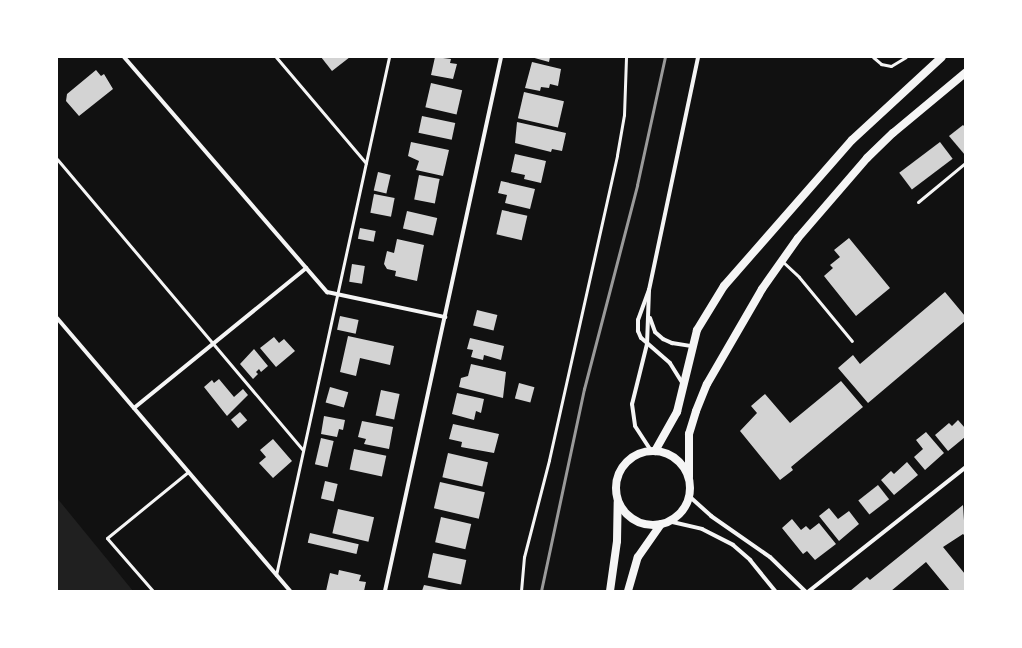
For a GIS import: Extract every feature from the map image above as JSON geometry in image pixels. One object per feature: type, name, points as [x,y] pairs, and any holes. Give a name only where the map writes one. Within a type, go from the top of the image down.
[{"type":"main road","points":[[654,451],[677,412],[692,346],[705,313],[731,277],[852,140],[942,57]]},
{"type":"main road","points":[[628,591],[638,557],[664,523],[681,511],[689,496],[689,434],[706,384],[743,320],[782,261],[818,214],[867,158],[893,133],[965,73]]},
{"type":"main road","points":[[610,591],[618,536],[617,482],[623,467],[641,454],[654,451],[675,458],[684,466],[689,477]]},
{"type":"main road","points":[[617,499],[624,512],[635,521],[664,523]]},
{"type":"street","points":[[124,57],[327,292],[445,317]]},
{"type":"street","points":[[385,591],[501,57]]},
{"type":"street","points":[[683,384],[670,363],[647,344],[638,331],[638,320],[649,290],[698,57]]},
{"type":"street","points":[[134,408],[306,268]]},
{"type":"street","points":[[649,290],[647,344],[634,390],[632,415],[635,426],[654,451]]},
{"type":"street","points":[[648,313],[651,324],[662,339],[672,343],[692,346]]},
{"type":"street","points":[[57,318],[290,591]]},
{"type":"street","points":[[810,591],[965,468]]},
{"type":"street","points":[[689,496],[711,516],[770,557],[806,591]]},
{"type":"street","points":[[664,523],[692,526],[715,534],[733,545],[750,560],[775,591]]},
{"type":"lane","points":[[276,57],[366,163]]},
{"type":"lane","points":[[276,575],[389,57]]},
{"type":"lane","points":[[521,591],[524,557],[549,460],[617,155],[624,115],[626,57]]},
{"type":"lane","points":[[873,57],[880,64],[890,66],[906,57]]},
{"type":"lane","points":[[57,159],[214,342],[303,450]]},
{"type":"lane","points":[[918,202],[965,163]]},
{"type":"lane","points":[[782,261],[799,277],[852,341]]},
{"type":"lane","points":[[153,591],[107,538],[188,472]]},
{"type":"shaded area","points":[[57,498],[133,591],[57,591]]},
{"type":"building","points":[[321,57],[350,57],[332,71]]},
{"type":"building","points":[[435,57],[451,59],[450,63],[457,64],[453,79],[431,75]]},
{"type":"building","points":[[531,57],[550,57],[549,62]]},
{"type":"building","points":[[532,62],[561,69],[558,86],[550,84],[549,88],[541,87],[540,91],[525,88]]},
{"type":"building","points":[[96,70],[101,76],[104,74],[113,89],[79,116],[66,101],[67,94]]},
{"type":"building","points":[[431,83],[462,90],[457,115],[425,107]]},
{"type":"building","points":[[524,92],[564,101],[558,128],[518,118]]},
{"type":"building","points":[[422,116],[455,123],[452,140],[418,133]]},
{"type":"building","points":[[517,122],[566,133],[562,151],[552,149],[551,152],[515,143]]},
{"type":"building","points":[[963,125],[965,127],[965,155],[949,136]]},
{"type":"building","points":[[411,142],[449,150],[443,176],[416,170],[419,161],[408,156]]},
{"type":"building","points":[[940,142],[953,159],[912,189],[899,173]]},
{"type":"building","points":[[515,154],[546,161],[541,183],[524,179],[525,175],[511,172]]},
{"type":"building","points":[[378,172],[391,175],[386,193],[374,191]]},
{"type":"building","points":[[419,175],[440,179],[435,204],[414,200]]},
{"type":"building","points":[[501,181],[535,189],[530,209],[505,203],[507,195],[498,193]]},
{"type":"building","points":[[374,194],[395,198],[391,217],[370,213]]},
{"type":"building","points":[[502,210],[527,216],[522,240],[496,234]]},
{"type":"building","points":[[407,211],[437,218],[433,236],[403,229]]},
{"type":"building","points":[[360,228],[376,231],[374,242],[358,239]]},
{"type":"building","points":[[849,238],[890,288],[856,316],[824,276],[833,268],[830,265],[840,257],[834,250]]},
{"type":"building","points":[[397,239],[424,245],[417,281],[395,276],[396,271],[387,269],[384,264],[387,251],[394,253]]},
{"type":"building","points":[[352,264],[365,266],[362,284],[349,282]]},
{"type":"building","points":[[945,292],[965,316],[965,321],[868,403],[838,368],[853,355],[860,364]]},
{"type":"building","points":[[477,310],[497,315],[494,331],[473,326]]},
{"type":"building","points":[[340,316],[359,320],[356,334],[337,330]]},
{"type":"building","points":[[348,336],[394,346],[390,365],[360,358],[356,376],[340,372]]},
{"type":"building","points":[[274,337],[279,343],[284,339],[295,351],[276,367],[260,348]]},
{"type":"building","points":[[470,338],[504,346],[501,360],[484,355],[483,360],[471,357],[473,350],[467,349]]},
{"type":"building","points":[[254,349],[268,366],[261,372],[259,369],[256,372],[258,374],[253,379],[240,364]]},
{"type":"building","points":[[471,364],[506,372],[503,398],[459,387],[461,378],[468,376]]},
{"type":"building","points":[[219,379],[234,397],[243,389],[248,395],[227,416],[204,387],[212,380],[214,383]]},
{"type":"building","points":[[841,381],[863,407],[791,467],[793,470],[780,480],[740,431],[757,413],[751,406],[765,394],[790,423]]},
{"type":"building","points":[[519,383],[534,387],[530,403],[515,398]]},
{"type":"building","points":[[330,387],[348,392],[344,408],[326,402]]},
{"type":"building","points":[[381,390],[400,394],[394,419],[376,415]]},
{"type":"building","points":[[457,393],[484,399],[481,413],[476,411],[474,420],[452,414]]},
{"type":"building","points":[[240,412],[247,420],[238,428],[231,420]]},
{"type":"building","points":[[324,416],[345,420],[343,430],[339,429],[337,437],[321,434]]},
{"type":"building","points":[[958,420],[965,428],[965,437],[948,451],[935,435],[949,423],[952,426]]},
{"type":"building","points":[[362,421],[393,427],[389,449],[364,444],[366,439],[358,437]]},
{"type":"building","points":[[453,424],[499,434],[494,453],[461,447],[462,442],[449,439]]},
{"type":"building","points":[[926,432],[944,453],[925,470],[914,457],[923,449],[916,440]]},
{"type":"building","points":[[321,438],[334,441],[328,467],[315,464]]},
{"type":"building","points":[[273,439],[292,461],[273,478],[259,463],[266,457],[260,450]]},
{"type":"building","points":[[354,449],[386,456],[382,476],[350,470]]},
{"type":"building","points":[[448,453],[488,462],[482,487],[442,477]]},
{"type":"building","points":[[907,462],[918,475],[894,495],[881,480],[891,471],[894,474]]},
{"type":"building","points":[[325,481],[338,484],[334,501],[321,499]]},
{"type":"building","points":[[440,482],[485,492],[479,519],[434,508]]},
{"type":"building","points":[[878,485],[889,499],[869,515],[858,500]]},
{"type":"building","points":[[963,505],[965,536],[963,534],[943,547],[965,574],[965,591],[950,591],[926,562],[891,591],[850,591],[867,577],[870,580]]},
{"type":"building","points":[[829,508],[838,519],[849,511],[859,524],[839,541],[819,516]]},
{"type":"building","points":[[338,509],[374,517],[368,542],[332,533]]},
{"type":"building","points":[[441,517],[471,524],[465,549],[435,542]]},
{"type":"building","points":[[792,519],[801,530],[806,526],[810,530],[819,523],[836,544],[815,560],[807,551],[803,554],[782,528]]},
{"type":"building","points":[[310,533],[359,544],[356,554],[308,543]]},
{"type":"building","points":[[433,553],[466,560],[461,585],[428,577]]},
{"type":"building","points":[[339,570],[361,575],[359,581],[366,582],[364,591],[326,591],[330,573],[338,575]]},
{"type":"building","points":[[424,585],[449,590],[449,591],[422,591]]},
{"type":"railway","points":[[541,591],[584,389],[637,185],[665,57]]}]
